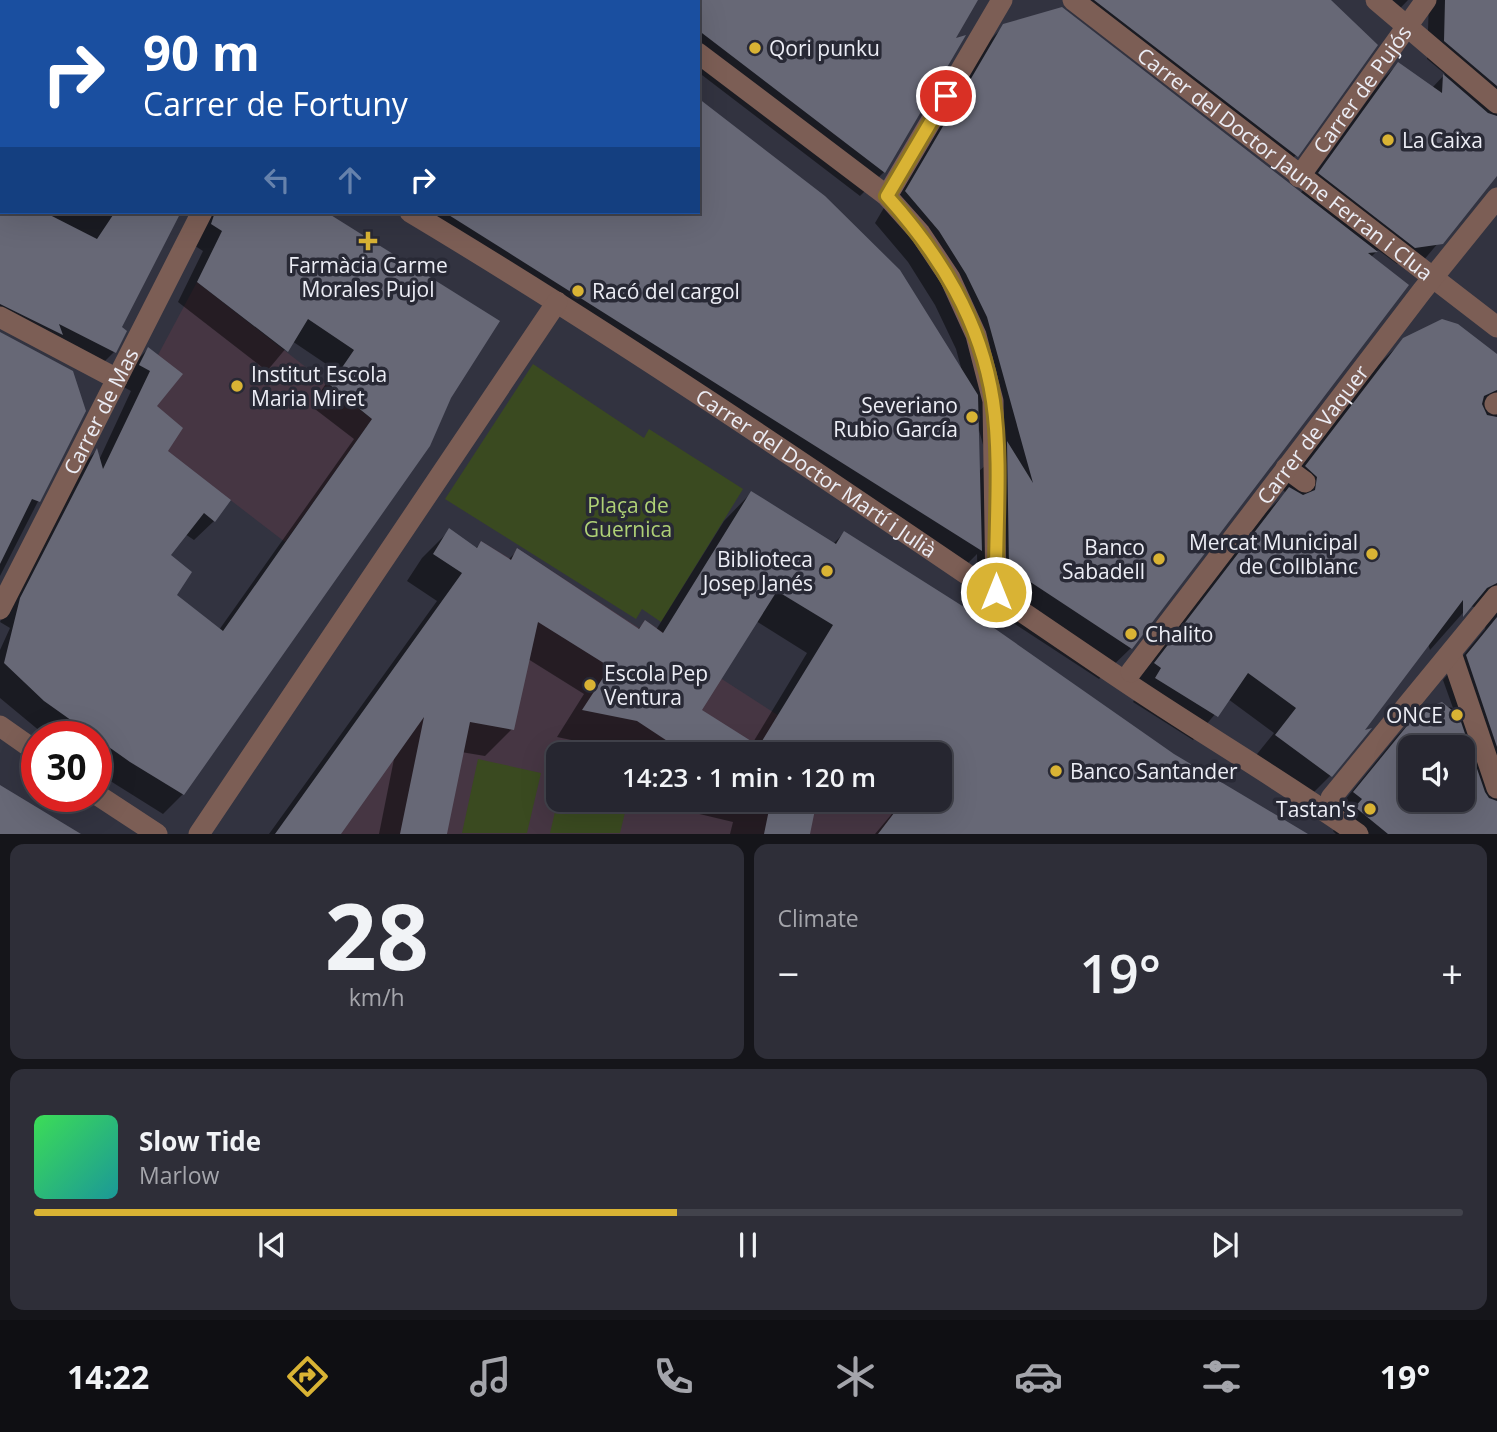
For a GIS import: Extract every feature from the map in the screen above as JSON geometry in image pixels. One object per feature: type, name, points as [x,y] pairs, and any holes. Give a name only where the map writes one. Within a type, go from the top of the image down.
[{"type":"street","points":[[887,196],[1002,0]]},
{"type":"street","name":"Carrer del Doctor Jaume Ferran i Clua","points":[[1073,0],[1299,177],[1497,327]]},
{"type":"street","points":[[1376,0],[1497,103]]},
{"type":"street","name":"Carrer de Pujós","points":[[1299,177],[1426,0]]},
{"type":"street","points":[[700,55],[887,196],[920,233],[950,278],[975,335],[993,401],[996,592]]},
{"type":"street","name":"Carrer de Vaquer","points":[[1130,672],[1497,198]]},
{"type":"street","name":"Carrer de Mas","points":[[0,609],[201,214]]},
{"type":"street","name":"Carrer del Doctor Martí i Julià","points":[[413,214],[556,303],[996,592],[1216,743],[1358,834]]},
{"type":"street","points":[[199,834],[556,303]]},
{"type":"street","points":[[0,317],[117,379]]},
{"type":"street","points":[[1286,468],[1305,482]]},
{"type":"street","points":[[1331,798],[1497,596]]},
{"type":"street","points":[[1451,653],[1497,788]]},
{"type":"street","points":[[0,726],[21,741]]},
{"type":"street","points":[[112,804],[157,834]]},
{"type":"shaded area","name":"Institut Escola Maria Miret","points":[[197,282],[372,419],[285,542],[151,439],[158,355]]},
{"type":"shaded area","name":"Escola Pep Ventura","points":[[481,541],[511,559],[517,548],[639,628],[645,620],[684,646],[680,652],[819,742],[546,742],[546,812],[924,812],[953,834],[340,834]]},
{"type":"green space","name":"Plaça de Guernica","points":[[533,364],[644,438],[649,429],[743,489],[661,622],[642,609],[636,619],[445,499]]},
{"type":"green space","points":[[478,759],[541,773],[527,833],[462,833]]},
{"type":"green space","points":[[555,812],[625,812],[620,833],[550,833]]},
{"type":"building","points":[[700,0],[978,0],[956,38],[966,35],[885,173],[700,32]]},
{"type":"building","points":[[1094,0],[1331,0],[1378,45],[1298,157]]},
{"type":"building","points":[[1445,0],[1497,0],[1497,86],[1444,41]]},
{"type":"building","points":[[1062,7],[1378,252],[1368,253],[1409,285],[1132,649],[1009,568],[1007,441],[1033,483],[987,317],[966,274],[939,231],[905,191],[1003,24]]},
{"type":"building","points":[[1398,62],[1442,93],[1443,74],[1488,113],[1497,116],[1497,176],[1443,244],[1415,248],[1318,173]]},
{"type":"building","points":[[700,100],[825,196],[900,270],[978,395],[982,551],[447,214],[700,214]]},
{"type":"building","points":[[0,214],[48,214],[97,239],[114,214],[180,214],[122,327],[127,331],[116,353],[59,324],[63,335],[0,304]]},
{"type":"building","points":[[214,214],[329,214],[500,321],[451,398],[430,446],[184,795],[112,749],[112,721],[72,721],[44,701],[4,663],[20,598],[97,448],[103,469],[150,371],[139,365],[148,347],[183,374],[157,406],[183,428],[168,451],[231,500],[215,522],[204,513],[171,555],[192,572],[177,595],[223,631],[372,419],[330,385],[354,350],[308,319],[288,352],[197,282],[222,231],[211,224]]},
{"type":"building","name":"Mercat Municipal de Collblanc","points":[[1442,319],[1458,324],[1497,354],[1497,390],[1484,396],[1482,404],[1487,415],[1497,417],[1497,583],[1487,588],[1463,617],[1463,600],[1365,730],[1372,728],[1332,777],[1275,735],[1296,708],[1248,673],[1218,717],[1155,678],[1161,668],[1154,663],[1289,487],[1303,495],[1315,490],[1317,477],[1305,466],[1403,338]]},
{"type":"building","points":[[0,332],[73,371],[86,411],[40,502],[32,499],[0,564]]},
{"type":"building","points":[[751,491],[836,544],[844,531],[964,607],[1174,754],[1308,834],[878,834],[895,812],[952,812],[952,742],[761,742],[833,625],[777,591],[702,710],[753,742],[669,742],[637,721],[582,710],[610,667],[538,622],[514,730],[470,722],[447,834],[400,834],[424,717],[341,834],[275,834],[462,573],[433,554],[449,528],[477,548],[481,541],[511,560],[517,548],[639,629],[645,620],[663,633]]},
{"type":"building","points":[[1497,617],[1497,747],[1466,655]]},
{"type":"building","points":[[1442,702],[1459,716],[1466,735],[1400,735],[1420,710]]},
{"type":"building","points":[[1398,737],[1398,812],[1475,812],[1475,763],[1485,792],[1489,798],[1497,801],[1497,834],[1388,834],[1355,807],[1362,799],[1353,792]]},
{"type":"building","points":[[0,785],[21,798],[21,812],[45,812],[81,834],[0,834]]},
{"type":"building","points":[[769,812],[815,812],[810,834],[764,834]]},
{"type":"place","name":"Qori punku","points":[[755,48]]},
{"type":"place","name":"La Caixa","points":[[1388,140]]},
{"type":"place","name":"Farmàcia Carme Morales Pujol","points":[[368,241]]},
{"type":"place","name":"Racó del cargol","points":[[578,291]]},
{"type":"place","name":"Institut Escola Maria Miret","points":[[237,386]]},
{"type":"place","name":"Severiano Rubio García","points":[[972,417]]},
{"type":"place","name":"Mercat Municipal de Collblanc","points":[[1372,554]]},
{"type":"place","name":"Banco Sabadell","points":[[1159,559]]},
{"type":"place","name":"Biblioteca Josep Janés","points":[[827,571]]},
{"type":"place","name":"Chalito","points":[[1131,634]]},
{"type":"place","name":"Escola Pep Ventura","points":[[590,685]]},
{"type":"place","name":"ONCE","points":[[1457,715]]},
{"type":"place","name":"Banco Santander","points":[[1056,771]]},
{"type":"place","name":"Tastan's","points":[[1370,809]]},
{"type":"route","points":[[946,96],[887,196],[920,233],[950,278],[975,335],[993,401],[996,592]]}]
